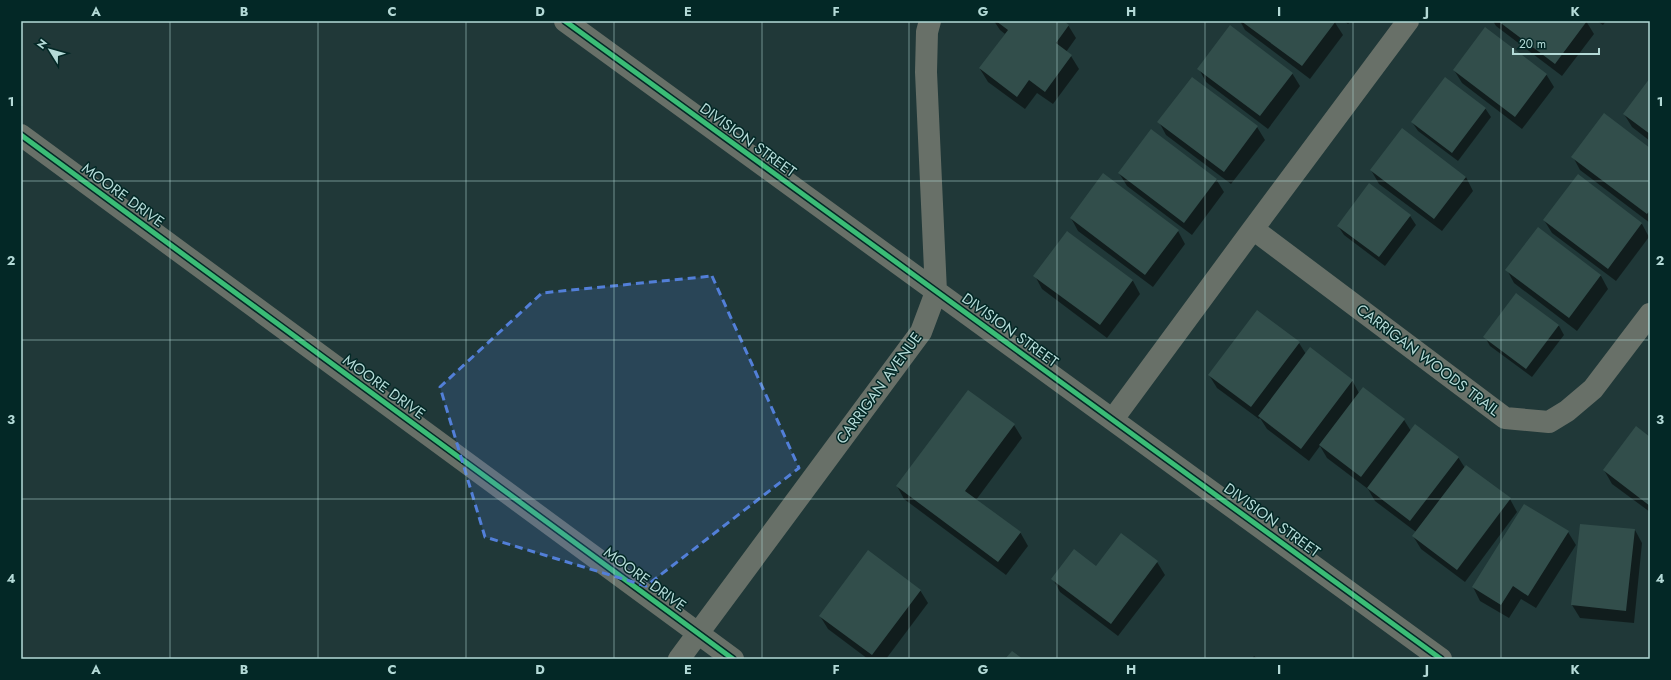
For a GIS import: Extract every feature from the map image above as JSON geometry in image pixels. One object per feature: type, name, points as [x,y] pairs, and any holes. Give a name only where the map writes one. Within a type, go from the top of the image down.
[{"type":"street","name":"DIVISION STREET","points":[[565,21],[1441,659]]},
{"type":"street","name":"CARRIGAN AVENUE","points":[[680,659],[921,332],[936,292],[926,72],[927,32],[930,21]]},
{"type":"street","points":[[1113,419],[1408,21]]},
{"type":"street","name":"MOORE DRIVE","points":[[21,135],[734,659]]},
{"type":"street","name":"CARRIGAN WOODS TRAIL","points":[[1253,229],[1505,418],[1549,422],[1567,411],[1593,389],[1650,314]]},
{"type":"highlighted area","points":[[712,276],[799,468],[646,586],[485,537],[440,387],[542,293]]},
{"type":"building","points":[[996,21],[1064,21],[1069,25],[1056,43],[1072,55],[1045,92],[1029,80],[1017,97],[979,68],[1008,30]]},
{"type":"building","points":[[1241,21],[1336,21],[1302,66]]},
{"type":"building","points":[[1498,21],[1587,21],[1555,64]]},
{"type":"building","points":[[1230,25],[1293,73],[1260,116],[1197,69]]},
{"type":"building","points":[[1485,27],[1547,74],[1515,117],[1453,70]]},
{"type":"building","points":[[1192,77],[1258,126],[1224,172],[1157,122]]},
{"type":"building","points":[[1445,77],[1486,108],[1452,153],[1411,122]]},
{"type":"building","points":[[1650,78],[1650,134],[1623,114]]},
{"type":"building","points":[[1604,113],[1650,148],[1650,210],[1647,214],[1571,157]]},
{"type":"building","points":[[1402,128],[1466,177],[1434,219],[1370,170]]},
{"type":"building","points":[[1151,129],[1217,179],[1184,223],[1118,173]]},
{"type":"building","points":[[1103,173],[1179,230],[1145,275],[1070,218]]},
{"type":"building","points":[[1578,174],[1642,223],[1608,269],[1543,220]]},
{"type":"building","points":[[1369,183],[1411,215],[1379,257],[1337,226]]},
{"type":"building","points":[[1538,227],[1601,275],[1569,318],[1505,270]]},
{"type":"building","points":[[1067,231],[1133,280],[1100,325],[1033,276]]},
{"type":"building","points":[[1516,293],[1559,325],[1526,369],[1483,337]]},
{"type":"building","points":[[1257,310],[1300,342],[1251,407],[1208,375]]},
{"type":"building","points":[[1310,347],[1353,380],[1301,449],[1258,416]]},
{"type":"building","points":[[1363,387],[1405,419],[1361,477],[1319,445]]},
{"type":"building","points":[[968,390],[1015,424],[965,491],[1021,532],[998,562],[896,486]]},
{"type":"building","points":[[1415,424],[1459,457],[1410,521],[1367,488]]},
{"type":"building","points":[[1636,426],[1650,437],[1650,506],[1603,470]]},
{"type":"building","points":[[1466,465],[1511,498],[1457,570],[1412,536]]},
{"type":"building","points":[[1524,504],[1569,531],[1528,596],[1513,586],[1501,605],[1472,587]]},
{"type":"building","points":[[1580,524],[1635,529],[1626,611],[1571,605]]},
{"type":"building","points":[[1121,533],[1158,561],[1111,624],[1051,579],[1074,549],[1096,566]]},
{"type":"building","points":[[868,550],[921,590],[872,655],[819,616]]},
{"type":"building","points":[[1012,651],[1023,659],[1005,659]]},
{"type":"cycle path","points":[[565,21],[1441,659]]},
{"type":"cycle path","points":[[21,135],[733,659]]}]
